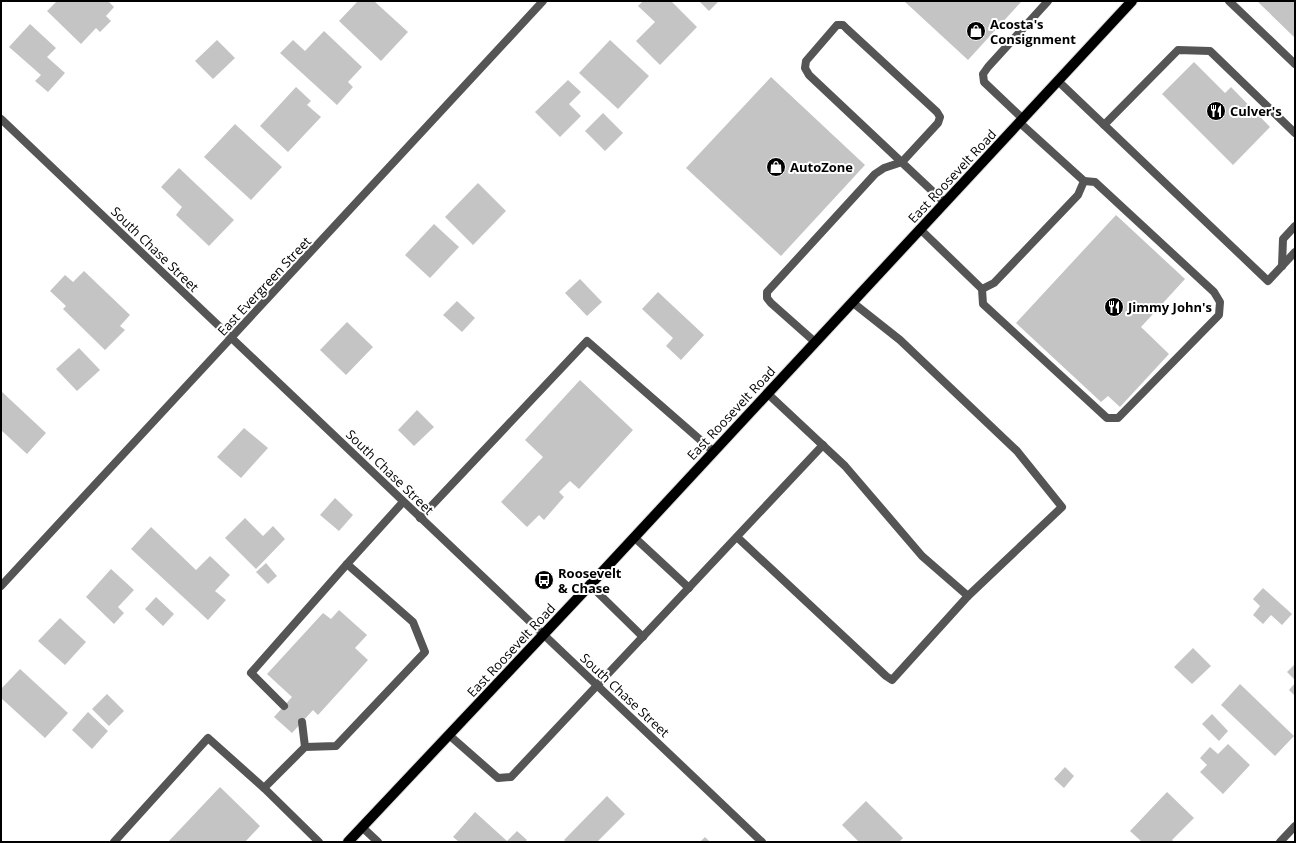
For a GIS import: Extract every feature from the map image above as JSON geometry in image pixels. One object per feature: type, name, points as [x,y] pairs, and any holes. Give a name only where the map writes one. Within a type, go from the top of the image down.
[{"type":"main road","name":"East Roosevelt Road","points":[[348,842],[590,585],[1132,1]]},
{"type":"street","name":"East Evergreen Street","points":[[1,586],[543,1]]},
{"type":"street","points":[[920,229],[982,289],[983,304],[1107,418],[1118,418],[1219,315],[1220,302],[1214,292],[1095,182],[1084,181],[1021,121],[984,82],[983,74],[988,67],[1048,1]]},
{"type":"street","points":[[1229,1],[1295,64]]},
{"type":"street","points":[[816,342],[767,298],[767,292],[875,174],[884,168],[902,162],[938,123],[940,117],[937,112],[843,25],[837,25],[806,62],[805,68],[809,75],[902,162],[945,202]]},
{"type":"street","points":[[1104,125],[1178,50],[1210,51],[1295,133]]},
{"type":"street","points":[[1058,81],[1268,281],[1295,252]]},
{"type":"street","name":"South Chase Street","points":[[1,119],[762,842]]},
{"type":"street","points":[[982,289],[994,283],[1078,195],[1084,181]]},
{"type":"street","points":[[1282,266],[1283,238],[1295,226]]},
{"type":"street","points":[[737,537],[892,680],[968,596],[1062,508],[1017,451],[900,340],[852,302]]},
{"type":"street","points":[[420,518],[587,341],[713,451]]},
{"type":"street","points":[[767,394],[845,466],[922,556],[968,596]]},
{"type":"street","points":[[449,735],[498,778],[511,777],[823,445]]},
{"type":"street","points":[[284,706],[251,673],[403,502]]},
{"type":"street","points":[[634,537],[689,588]]},
{"type":"street","points":[[264,788],[305,747],[336,746],[425,652],[413,622],[347,564]]},
{"type":"street","points":[[590,585],[643,637]]},
{"type":"street","points":[[302,722],[305,747]]},
{"type":"street","points":[[114,842],[208,738],[264,788],[319,842]]},
{"type":"street","points":[[1280,842],[1295,826]]},
{"type":"street","points":[[362,827],[378,842]]},
{"type":"building","points":[[57,1],[108,1],[114,7],[106,16],[111,21],[100,32],[96,28],[81,44],[47,11]]},
{"type":"building","points":[[358,1],[374,1],[408,32],[381,61],[339,21]]},
{"type":"building","points":[[643,1],[671,1],[697,27],[660,65],[636,41],[655,22],[638,6]]},
{"type":"building","points":[[699,1],[719,1],[709,11]]},
{"type":"building","points":[[904,1],[1022,1],[968,60]]},
{"type":"building","points":[[1257,1],[1295,1],[1295,38]]},
{"type":"building","points":[[30,24],[56,48],[47,57],[65,73],[48,92],[35,81],[41,75],[9,47]]},
{"type":"building","points":[[324,31],[362,67],[348,82],[353,87],[337,105],[280,53],[293,40],[305,51]]},
{"type":"building","points":[[217,40],[235,58],[213,79],[195,61]]},
{"type":"building","points":[[610,40],[649,76],[618,109],[579,73]]},
{"type":"building","name":"Culver's","points":[[1194,62],[1225,93],[1231,87],[1270,127],[1233,165],[1162,94]]},
{"type":"building","name":"AutoZone","points":[[771,77],[865,165],[781,256],[686,168]]},
{"type":"building","points":[[568,80],[581,92],[569,104],[581,116],[560,137],[535,112]]},
{"type":"building","points":[[296,87],[311,101],[307,105],[321,117],[288,152],[260,126]]},
{"type":"building","points":[[603,113],[623,133],[605,151],[585,131]]},
{"type":"building","points":[[235,124],[282,167],[251,200],[204,157]]},
{"type":"building","points":[[179,168],[234,220],[209,246],[176,215],[182,207],[161,187]]},
{"type":"building","points":[[478,183],[506,211],[473,245],[445,217]]},
{"type":"building","points":[[1116,215],[1185,279],[1141,327],[1169,354],[1120,407],[1108,396],[1101,402],[1016,323]]},
{"type":"building","points":[[434,224],[459,247],[430,278],[405,255]]},
{"type":"building","points":[[84,271],[130,315],[120,326],[125,330],[105,350],[63,309],[66,306],[50,291],[65,275],[73,282]]},
{"type":"building","points":[[580,279],[602,302],[587,316],[565,293]]},
{"type":"building","points":[[658,292],[704,335],[681,360],[666,346],[673,338],[642,309]]},
{"type":"building","points":[[457,301],[475,318],[462,332],[443,315]]},
{"type":"building","points":[[347,322],[373,347],[346,375],[320,350]]},
{"type":"building","points":[[79,348],[100,370],[77,391],[56,369]]},
{"type":"building","points":[[580,380],[633,430],[579,489],[570,481],[559,492],[564,497],[544,520],[539,515],[527,527],[501,502],[543,457],[525,440]]},
{"type":"building","points":[[1,391],[46,433],[27,454],[1,430]]},
{"type":"building","points":[[417,410],[434,427],[414,446],[398,430]]},
{"type":"building","points":[[244,428],[268,448],[241,478],[217,457]]},
{"type":"building","points":[[335,498],[353,515],[339,531],[320,515]]},
{"type":"building","points":[[245,518],[263,536],[273,526],[285,539],[256,569],[225,538]]},
{"type":"building","points":[[151,527],[196,570],[210,556],[230,575],[215,591],[226,600],[208,620],[131,549]]},
{"type":"building","points":[[266,563],[277,576],[268,584],[256,572]]},
{"type":"building","points":[[111,569],[134,590],[118,607],[124,613],[114,624],[86,597]]},
{"type":"building","points":[[1263,588],[1292,614],[1282,625],[1271,615],[1263,624],[1253,615],[1260,606],[1253,599]]},
{"type":"building","points":[[156,597],[174,614],[163,626],[145,609]]},
{"type":"building","points":[[339,610],[367,635],[355,648],[368,660],[318,715],[313,710],[292,733],[274,717],[292,697],[267,674],[323,613],[331,619]]},
{"type":"building","points":[[60,618],[86,642],[65,665],[38,641]]},
{"type":"building","points":[[1193,648],[1211,666],[1192,684],[1174,667]]},
{"type":"building","points":[[1295,664],[1295,680],[1287,672]]},
{"type":"building","points":[[20,669],[68,713],[45,738],[1,698],[1,689]]},
{"type":"building","points":[[1295,683],[1295,696],[1289,690]]},
{"type":"building","points":[[1240,684],[1294,736],[1275,756],[1221,705]]},
{"type":"building","points":[[107,694],[124,711],[109,726],[92,709]]},
{"type":"building","points":[[88,712],[108,731],[92,749],[72,730]]},
{"type":"building","points":[[1212,714],[1228,731],[1219,741],[1202,724]]},
{"type":"building","points":[[1228,744],[1250,765],[1223,794],[1200,772],[1207,765],[1200,758],[1210,747],[1218,754]]},
{"type":"building","points":[[1065,767],[1074,776],[1064,788],[1054,779]]},
{"type":"building","points":[[220,787],[260,826],[245,842],[168,842]]},
{"type":"building","points":[[1167,792],[1194,818],[1172,840],[1174,842],[1142,842],[1130,831]]},
{"type":"building","points":[[607,796],[625,814],[597,842],[566,842],[564,840]]},
{"type":"building","points":[[866,801],[903,838],[899,842],[859,842],[842,825]]},
{"type":"building","points":[[475,812],[507,841],[517,831],[527,840],[525,842],[459,842],[453,837]]},
{"type":"building","points":[[705,837],[710,842],[700,842]]},
{"type":"place","name":"Acosta's Consignment","points":[[976,31]]},
{"type":"place","name":"Culver's","points":[[1216,111]]},
{"type":"place","name":"AutoZone","points":[[776,167]]},
{"type":"place","name":"Jimmy John's","points":[[1114,307]]},
{"type":"place","name":"Roosevelt & Chase","points":[[544,580]]}]
